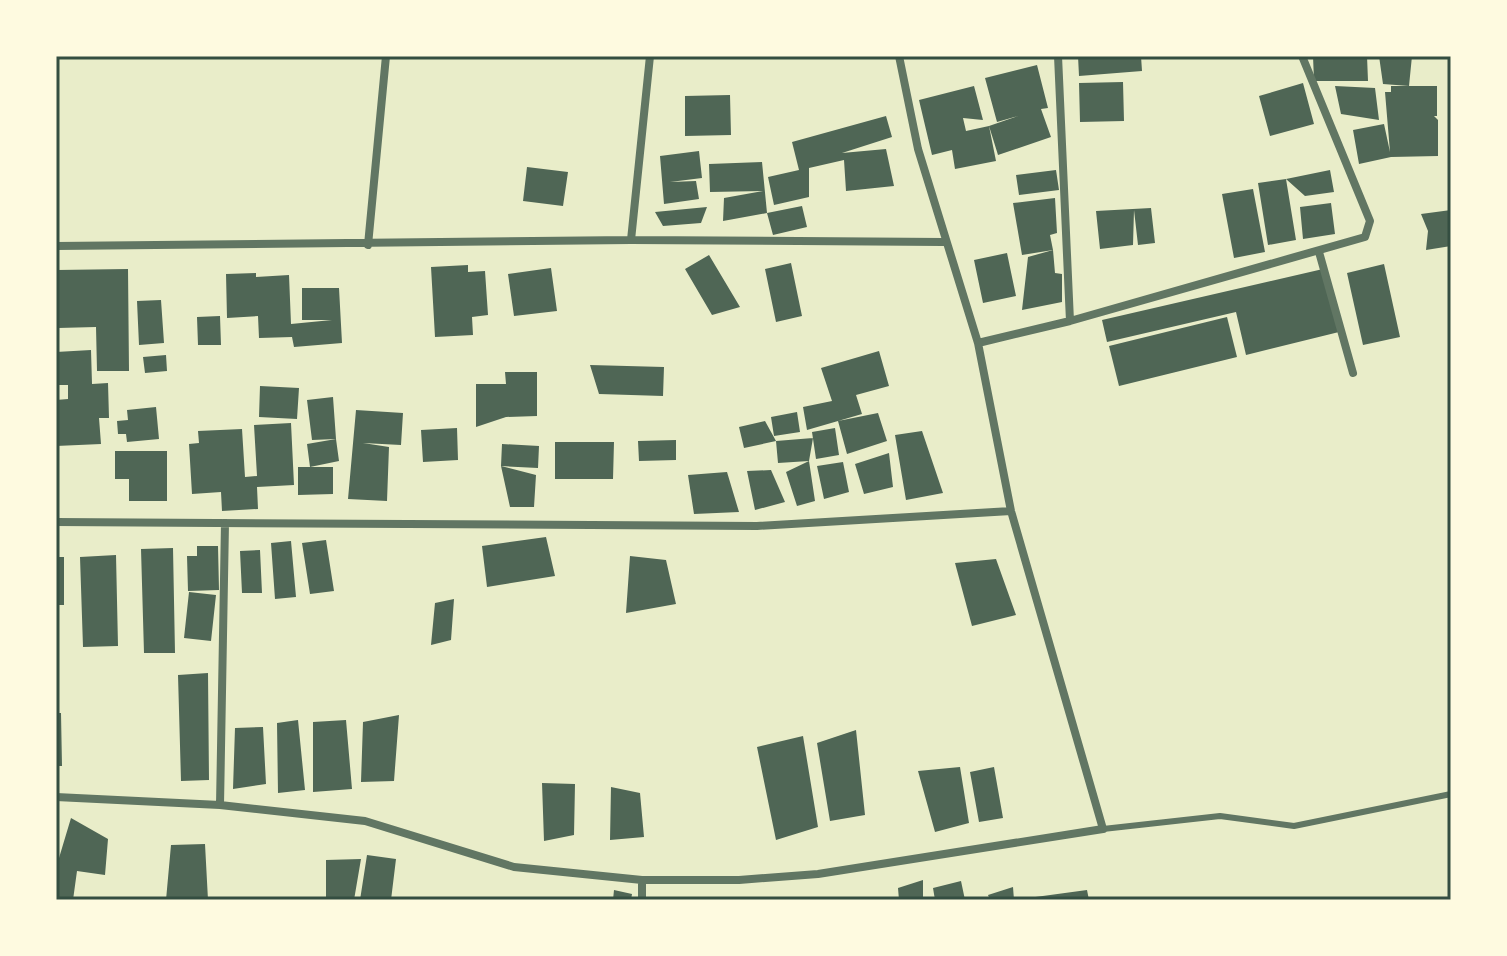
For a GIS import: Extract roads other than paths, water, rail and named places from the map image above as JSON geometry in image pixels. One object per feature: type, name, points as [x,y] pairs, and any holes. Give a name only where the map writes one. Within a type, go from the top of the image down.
[{"type":"street","points":[[368,245],[386,56]]},
{"type":"street","points":[[631,240],[650,56]]},
{"type":"street","points":[[56,797],[220,805],[365,821],[514,867],[642,880],[739,880],[818,874],[1103,829],[1011,511],[978,343],[943,242],[918,149],[899,56]]},
{"type":"street","points":[[1058,56],[1070,321]]},
{"type":"street","points":[[978,343],[1070,321],[1365,237],[1370,221],[1302,56]]},
{"type":"street","points":[[56,246],[631,240],[943,242]]},
{"type":"street","points":[[1319,252],[1353,373]]},
{"type":"street","points":[[56,522],[757,526],[1011,511]]},
{"type":"street","points":[[220,805],[225,523]]},
{"type":"street","points":[[642,880],[642,900]]},
{"type":"lane","points":[[1103,829],[1220,816],[1294,826],[1451,794]]}]
